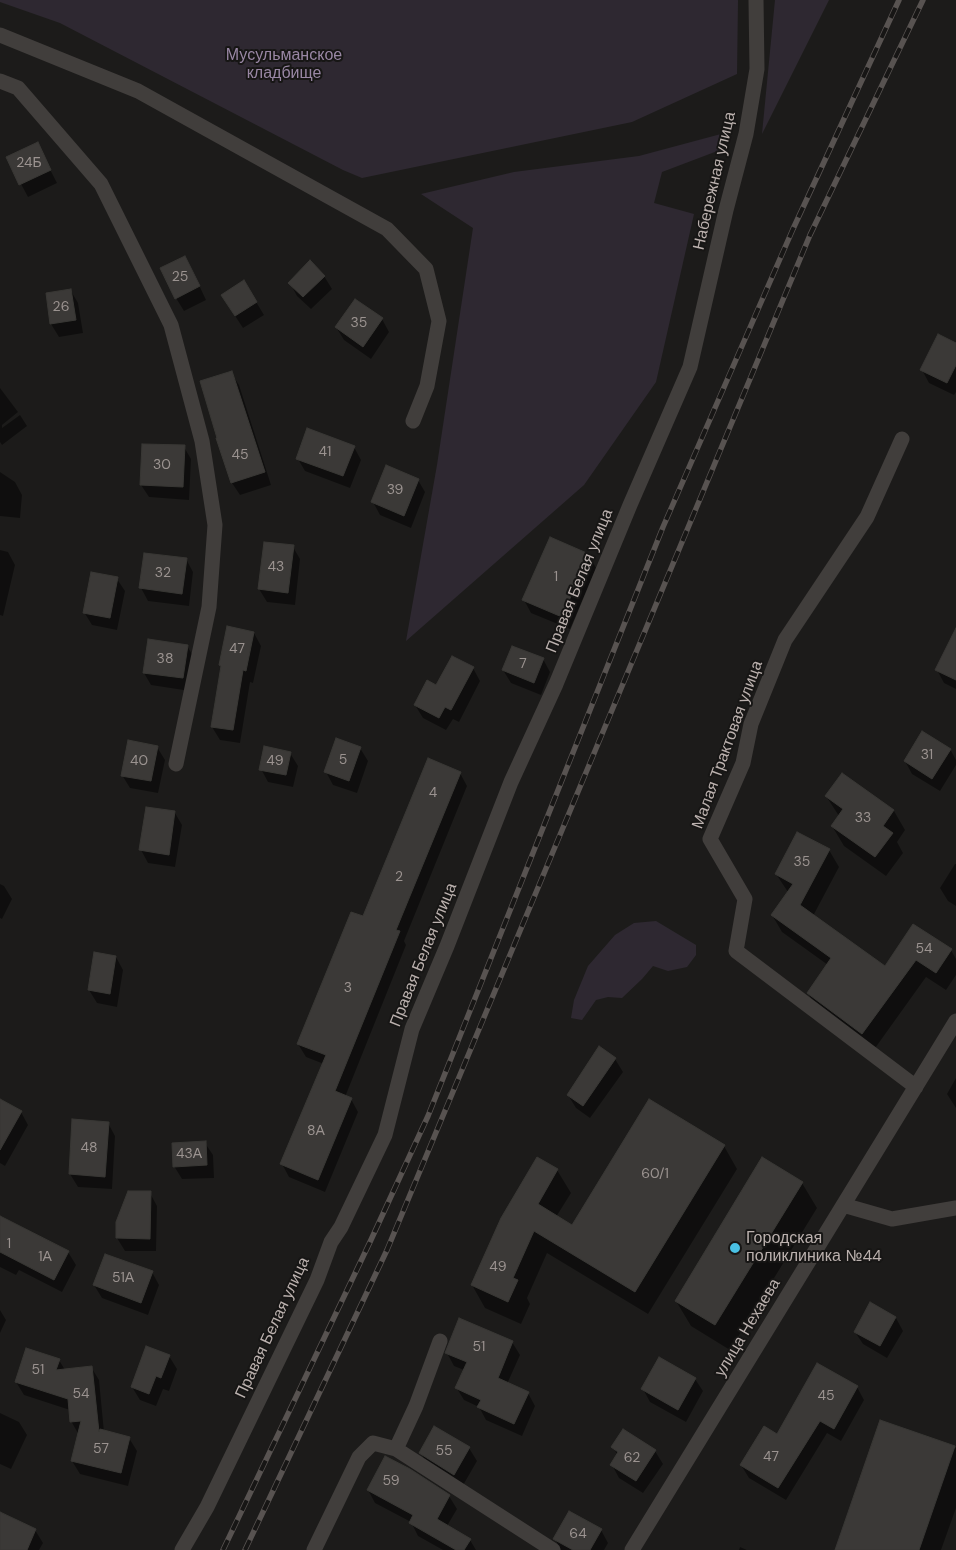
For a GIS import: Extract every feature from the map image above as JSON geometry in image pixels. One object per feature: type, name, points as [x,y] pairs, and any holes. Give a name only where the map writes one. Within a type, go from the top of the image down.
[{"type":"street","name":"Набережная улица","points":[[690,367],[726,210],[746,134],[757,69],[756,0]]},
{"type":"street","points":[[0,35],[138,91],[387,229],[426,269],[438,321],[428,386],[413,421]]},
{"type":"street","points":[[0,81],[18,88],[101,184],[171,325],[202,441],[214,525],[209,607],[176,764]]},
{"type":"street","name":"Правая Белая улица","points":[[182,1550],[215,1489],[317,1280],[331,1242],[341,1227],[385,1135],[412,1029],[447,946],[511,782],[556,684],[690,367]]},
{"type":"street","name":"Малая Трактовая улица","points":[[902,439],[867,517],[785,640],[752,724],[743,763],[710,839],[745,899],[736,951],[916,1087]]},
{"type":"street","name":"улица Нехаева","points":[[632,1550],[956,1021]]},
{"type":"street","points":[[844,1205],[892,1219],[956,1208]]},
{"type":"street","points":[[396,1449],[416,1406],[440,1341]]},
{"type":"street","points":[[314,1550],[359,1457],[372,1443],[396,1449],[553,1550]]},
{"type":"green space","name":"Мусульманское кладбище","points":[[0,0],[738,0],[737,74],[632,122],[362,178],[343,170],[60,23],[0,2]]},
{"type":"green space","points":[[775,0],[829,0],[762,134]]},
{"type":"green space","points":[[721,134],[720,150],[662,172],[654,203],[694,214],[656,382],[584,485],[406,641],[437,465],[473,228],[421,194],[514,172],[639,156]]},
{"type":"green space","points":[[656,921],[696,945],[696,955],[687,967],[668,971],[653,966],[622,998],[608,997],[596,1000],[582,1020],[571,1018],[574,1000],[588,966],[615,935],[634,923]]},
{"type":"building","points":[[38,142],[51,170],[19,185],[6,157]]},
{"type":"building","points":[[185,256],[200,286],[175,299],[160,268]]},
{"type":"building","points":[[310,260],[325,276],[303,297],[288,283]]},
{"type":"building","points":[[244,280],[257,302],[235,316],[221,295]]},
{"type":"building","points":[[71,289],[76,320],[50,324],[46,293]]},
{"type":"building","points":[[355,299],[383,318],[363,347],[335,327]]},
{"type":"building","points":[[938,334],[956,343],[956,365],[947,383],[920,370]]},
{"type":"building","points":[[232,371],[265,472],[231,483],[200,381]]},
{"type":"building","points":[[307,428],[355,446],[343,476],[296,459]]},
{"type":"building","points":[[142,444],[185,445],[183,487],[140,485]]},
{"type":"building","points":[[386,465],[419,479],[404,516],[371,502]]},
{"type":"building","points":[[550,537],[589,554],[562,617],[522,600]]},
{"type":"building","points":[[264,542],[294,545],[288,593],[258,589]]},
{"type":"building","points":[[144,553],[187,558],[182,594],[139,588]]},
{"type":"building","points":[[91,572],[118,577],[110,618],[83,613]]},
{"type":"building","points":[[227,626],[254,632],[246,671],[243,670],[233,730],[211,727],[221,666],[219,665]]},
{"type":"building","points":[[956,628],[956,680],[935,670]]},
{"type":"building","points":[[148,639],[188,645],[183,678],[143,673]]},
{"type":"building","points":[[512,646],[544,658],[534,683],[502,670]]},
{"type":"building","points":[[452,656],[474,667],[451,710],[445,707],[439,718],[414,705],[427,680],[436,685]]},
{"type":"building","points":[[922,731],[951,749],[932,779],[904,761]]},
{"type":"building","points":[[336,738],[361,747],[349,781],[324,772]]},
{"type":"building","points":[[128,740],[158,746],[151,781],[121,776]]},
{"type":"building","points":[[264,746],[291,752],[286,775],[259,770]]},
{"type":"building","points":[[428,758],[461,772],[396,930],[400,931],[335,1091],[352,1098],[318,1180],[280,1164],[326,1055],[297,1044],[351,912],[363,916]]},
{"type":"building","points":[[842,773],[894,810],[883,826],[893,833],[875,857],[831,826],[843,809],[825,796]]},
{"type":"building","points":[[146,807],[175,811],[169,855],[139,850]]},
{"type":"building","points":[[797,832],[830,849],[800,905],[885,966],[913,924],[952,949],[936,973],[916,960],[862,1034],[807,993],[831,958],[771,915],[793,884],[775,874]]},
{"type":"building","points":[[94,952],[116,956],[110,994],[88,990]]},
{"type":"building","points":[[599,1046],[616,1058],[583,1106],[567,1095]]},
{"type":"building","points":[[0,1099],[22,1111],[0,1150]]},
{"type":"building","points":[[649,1099],[725,1145],[635,1292],[534,1231],[513,1278],[518,1280],[508,1302],[471,1285],[501,1218],[537,1157],[558,1169],[538,1204],[572,1225]]},
{"type":"building","points":[[72,1119],[109,1122],[105,1177],[69,1174]]},
{"type":"building","points":[[206,1141],[207,1165],[173,1167],[172,1143]]},
{"type":"building","name":"Городская поликлиника №44","points":[[762,1157],[803,1182],[715,1325],[675,1301]]},
{"type":"building","points":[[128,1191],[151,1191],[150,1239],[116,1238],[116,1222]]},
{"type":"building","points":[[0,1216],[69,1251],[54,1280],[0,1252]]},
{"type":"building","points":[[105,1254],[153,1271],[141,1303],[93,1285]]},
{"type":"building","points":[[870,1302],[896,1317],[880,1346],[854,1332]]},
{"type":"building","points":[[459,1318],[513,1341],[498,1378],[529,1392],[514,1424],[477,1407],[481,1400],[455,1388],[467,1362],[445,1353]]},
{"type":"building","points":[[146,1346],[170,1355],[161,1378],[156,1376],[149,1394],[131,1387]]},
{"type":"building","points":[[26,1348],[60,1359],[56,1370],[92,1366],[99,1432],[100,1429],[130,1437],[121,1473],[71,1461],[81,1421],[70,1422],[68,1399],[15,1382]]},
{"type":"building","points":[[659,1357],[696,1378],[678,1410],[641,1389]]},
{"type":"building","points":[[817,1363],[858,1386],[834,1429],[820,1421],[778,1488],[740,1465],[764,1426],[777,1434]]},
{"type":"building","points":[[880,1420],[955,1446],[919,1550],[835,1550]]},
{"type":"building","points":[[434,1426],[470,1447],[454,1475],[419,1453]]},
{"type":"building","points":[[623,1429],[656,1450],[636,1481],[610,1465],[618,1452],[611,1447]]},
{"type":"building","points":[[385,1456],[410,1469],[450,1495],[437,1519],[471,1539],[464,1550],[456,1550],[409,1523],[413,1515],[367,1490]]},
{"type":"building","points":[[569,1511],[602,1529],[590,1550],[573,1550],[553,1539]]},
{"type":"building","points":[[0,1512],[36,1529],[27,1550],[0,1550]]},
{"type":"railway","points":[[223,1550],[428,1116],[663,527],[793,229],[899,0]]},
{"type":"railway","points":[[245,1550],[387,1250],[810,235],[923,0]]},
{"type":"place","name":"Городская поликлиника №44","points":[[735,1248]]}]
